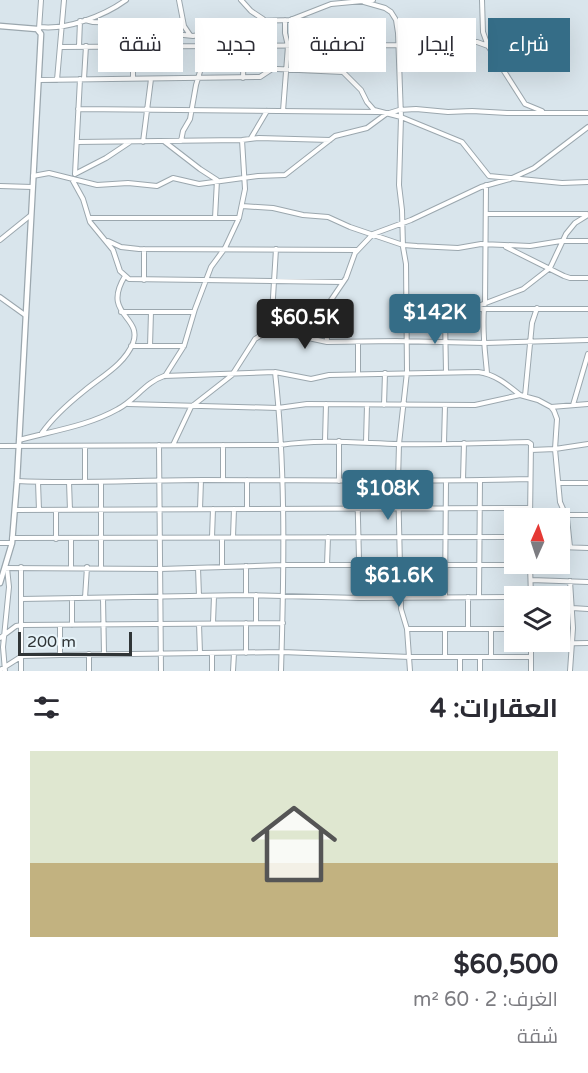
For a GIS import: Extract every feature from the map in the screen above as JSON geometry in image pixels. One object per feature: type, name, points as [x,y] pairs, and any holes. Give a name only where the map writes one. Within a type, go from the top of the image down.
[{"type":"street","points":[[0,583],[12,541],[15,510],[39,80],[41,0]]},
{"type":"street","points":[[57,80],[64,0]]},
{"type":"street","points":[[0,26],[61,27],[106,13],[126,0]]},
{"type":"street","points":[[179,0],[184,26],[190,36]]},
{"type":"street","points":[[241,0],[262,18]]},
{"type":"street","points":[[364,2],[373,0]]},
{"type":"street","points":[[482,0],[483,32],[488,46]]},
{"type":"street","points":[[295,18],[331,4],[364,2],[391,12],[396,20],[398,35]]},
{"type":"street","points":[[277,20],[289,19]]},
{"type":"street","points":[[82,20],[124,23],[165,33],[195,36]]},
{"type":"street","points":[[79,46],[82,20]]},
{"type":"street","points":[[283,111],[288,46],[285,20]]},
{"type":"street","points":[[476,42],[488,46]]},
{"type":"street","points":[[86,46],[72,177],[89,218],[113,250],[118,268],[125,276],[132,280],[343,282]]},
{"type":"street","points":[[60,47],[98,46]]},
{"type":"street","points":[[277,46],[288,46]]},
{"type":"street","points":[[39,80],[243,78],[263,77],[274,69],[289,69]]},
{"type":"street","points":[[133,72],[133,79]]},
{"type":"street","points":[[181,141],[183,131],[190,119],[200,72]]},
{"type":"street","points":[[243,72],[243,78]]},
{"type":"street","points":[[343,72],[361,90],[371,107],[462,142],[486,174],[492,177],[575,184],[588,182]]},
{"type":"street","points":[[400,72],[399,185],[406,264],[407,372],[399,444],[398,481],[400,597],[407,629],[410,671]]},
{"type":"street","points":[[505,72],[525,104],[547,112]]},
{"type":"street","points":[[143,142],[150,79]]},
{"type":"street","points":[[78,109],[380,112]]},
{"type":"street","points":[[33,176],[49,172],[97,184],[128,183],[157,186],[173,178],[195,183],[288,174],[338,135],[367,128],[386,114],[401,110],[588,113]]},
{"type":"street","points":[[250,138],[267,111]]},
{"type":"street","points":[[173,445],[191,406],[232,375],[251,343],[297,314],[326,305],[333,298],[346,278],[358,250],[373,234],[403,223],[486,185],[510,179],[540,165],[588,126]]},
{"type":"street","points":[[77,142],[242,141],[250,138],[330,140]]},
{"type":"street","points":[[164,376],[184,346],[211,267],[225,248],[239,218],[245,189],[242,141]]},
{"type":"street","points":[[72,177],[130,142]]},
{"type":"street","points":[[165,142],[216,179],[215,218]]},
{"type":"street","points":[[486,185],[482,333],[485,343],[486,373]]},
{"type":"street","points":[[0,186],[32,187]]},
{"type":"street","points":[[242,206],[324,216],[350,228],[403,245],[458,248],[486,244],[504,246],[588,241]]},
{"type":"street","points":[[486,214],[588,215]]},
{"type":"street","points":[[0,240],[31,215]]},
{"type":"street","points":[[407,329],[418,322],[484,306],[524,289],[548,270],[555,259],[561,241],[572,227],[588,215]]},
{"type":"street","points":[[89,218],[239,218]]},
{"type":"street","points":[[104,239],[122,246],[144,249],[358,250]]},
{"type":"street","points":[[504,246],[548,270],[570,278],[588,278]]},
{"type":"street","points":[[144,249],[144,280]]},
{"type":"street","points":[[271,330],[276,249]]},
{"type":"street","points":[[42,434],[71,402],[108,374],[126,356],[134,341],[133,324],[121,312],[117,296],[125,276]]},
{"type":"street","points":[[0,297],[25,315]]},
{"type":"street","points":[[326,305],[327,342]]},
{"type":"street","points":[[484,306],[588,309]]},
{"type":"street","points":[[523,395],[532,323],[537,308]]},
{"type":"street","points":[[121,312],[194,312]]},
{"type":"street","points":[[150,346],[151,312]]},
{"type":"street","points":[[445,317],[446,372]]},
{"type":"street","points":[[271,330],[327,342],[485,343],[588,340]]},
{"type":"street","points":[[358,342],[358,374]]},
{"type":"street","points":[[131,346],[184,346]]},
{"type":"street","points":[[573,405],[588,354]]},
{"type":"street","points":[[19,440],[96,419],[127,404],[153,381],[164,376],[275,372],[311,379],[319,376],[407,372],[486,373],[523,395],[551,407],[588,404]]},
{"type":"street","points":[[275,372],[282,480],[281,671]]},
{"type":"street","points":[[384,405],[385,373]]},
{"type":"street","points":[[127,404],[278,408],[307,404],[475,405],[523,395]]},
{"type":"street","points":[[325,441],[326,404]]},
{"type":"street","points":[[366,442],[367,405]]},
{"type":"street","points":[[444,444],[445,405]]},
{"type":"street","points":[[551,407],[557,419],[555,449],[563,508]]},
{"type":"street","points":[[0,446],[280,445],[325,441],[399,444],[528,442],[531,444],[530,508]]},
{"type":"street","points":[[339,441],[339,481]]},
{"type":"street","points":[[463,480],[464,443]]},
{"type":"street","points":[[531,450],[588,444]]},
{"type":"street","points":[[159,445],[161,671]]},
{"type":"street","points":[[223,445],[224,480]]},
{"type":"street","points":[[85,446],[86,482]]},
{"type":"street","points":[[17,481],[530,479]]},
{"type":"street","points":[[200,509],[201,480]]},
{"type":"street","points":[[247,480],[247,508]]},
{"type":"street","points":[[480,480],[480,597]]},
{"type":"street","points":[[357,481],[360,598]]},
{"type":"street","points":[[445,597],[446,481]]},
{"type":"street","points":[[38,482],[39,510]]},
{"type":"street","points":[[69,482],[70,510]]},
{"type":"street","points":[[101,482],[101,568]]},
{"type":"street","points":[[559,483],[588,483]]},
{"type":"street","points":[[15,510],[504,508]]},
{"type":"street","points":[[212,537],[213,509]]},
{"type":"street","points":[[233,537],[234,509]]},
{"type":"street","points":[[56,510],[56,539]]},
{"type":"street","points":[[570,515],[588,515]]},
{"type":"street","points":[[0,543],[56,539],[212,537],[504,537]]},
{"type":"street","points":[[222,537],[222,566]]},
{"type":"street","points":[[327,565],[328,537]]},
{"type":"street","points":[[71,540],[71,567]]},
{"type":"street","points":[[570,548],[588,548]]},
{"type":"street","points":[[6,568],[160,569],[222,566],[444,564],[504,566]]},
{"type":"street","points":[[246,566],[246,595]]},
{"type":"street","points":[[21,567],[21,671]]},
{"type":"street","points":[[85,598],[87,567]]},
{"type":"street","points":[[5,669],[2,637],[9,587],[6,568]]},
{"type":"street","points":[[198,568],[199,596]]},
{"type":"street","points":[[531,574],[531,586]]},
{"type":"street","points":[[531,580],[588,582]]},
{"type":"street","points":[[570,581],[572,608],[570,671]]},
{"type":"street","points":[[21,599],[246,595],[360,598],[504,597]]},
{"type":"street","points":[[256,595],[256,623]]},
{"type":"street","points":[[213,623],[214,596]]},
{"type":"street","points":[[468,597],[468,629]]},
{"type":"street","points":[[72,598],[72,625]]},
{"type":"street","points":[[103,598],[104,654]]},
{"type":"street","points":[[572,608],[588,609]]},
{"type":"street","points":[[246,623],[246,652]]},
{"type":"street","points":[[2,637],[22,625],[283,623]]},
{"type":"street","points":[[199,624],[200,653]]},
{"type":"street","points":[[60,625],[60,655]]},
{"type":"street","points":[[407,629],[504,629]]},
{"type":"street","points":[[445,629],[445,657]]},
{"type":"street","points":[[491,629],[491,657]]},
{"type":"street","points":[[572,644],[588,643]]},
{"type":"street","points":[[0,670],[5,669],[22,656],[89,654],[282,652],[410,657],[531,657]]},
{"type":"street","points":[[531,652],[531,671]]},
{"type":"street","points":[[212,653],[212,671]]},
{"type":"street","points":[[233,671],[234,653]]},
{"type":"street","points":[[88,671],[89,654]]},
{"type":"street","points":[[460,657],[460,671]]},
{"type":"street","points":[[480,657],[480,671]]}]
